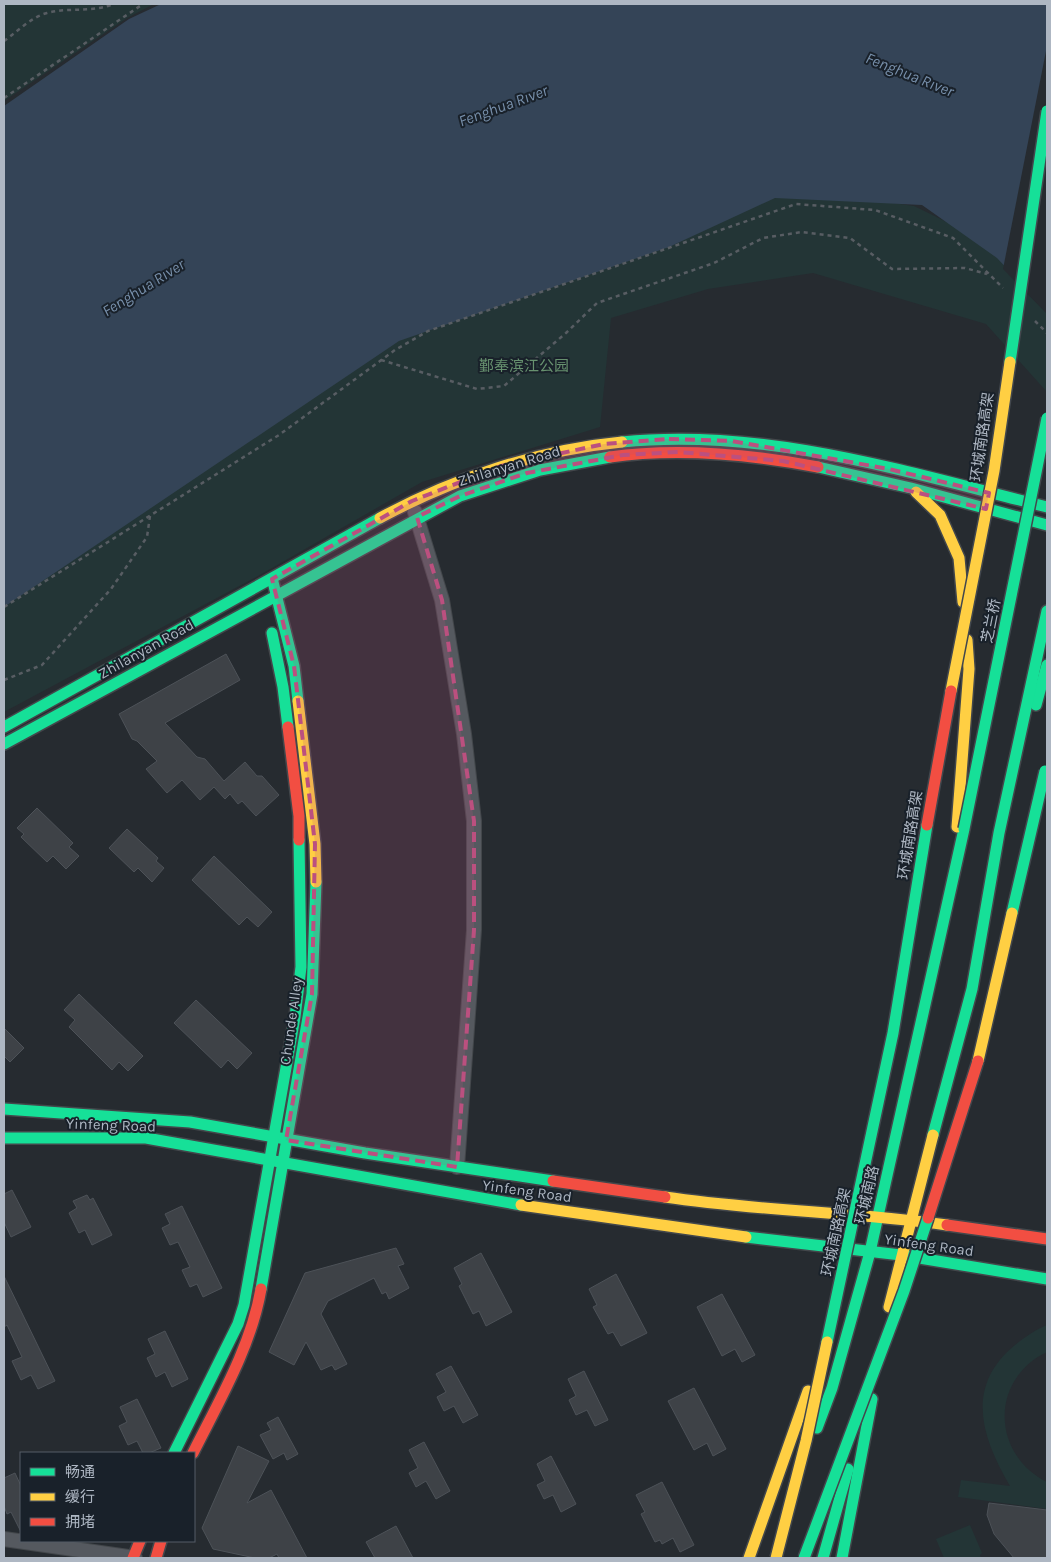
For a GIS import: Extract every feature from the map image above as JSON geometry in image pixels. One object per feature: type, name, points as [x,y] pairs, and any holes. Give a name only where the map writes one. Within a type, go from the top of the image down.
[{"type":"main road","name":"环城南路高架","points":[[776,1558],[806,1441],[832,1325],[893,1033],[935,775],[994,471],[1047,111]]},
{"type":"main road","name":"芝兰桥","points":[[964,829],[1047,418]]},
{"type":"main road","name":"Zhilanyan Road","points":[[4,727],[412,501],[501,466],[550,454],[604,444],[670,439],[732,441],[812,453],[889,469],[1047,507]]},
{"type":"main road","name":"Zhilanyan Road","points":[[4,744],[276,594],[460,496],[527,473],[571,462],[678,452],[783,461],[915,491],[1047,526]]},
{"type":"main road","points":[[915,491],[940,515],[959,558],[969,669],[952,888]]},
{"type":"main road","name":"Chunde Alley","points":[[193,1452],[252,1326],[267,1260],[312,994],[316,854],[308,771],[294,666],[272,579]]},
{"type":"main road","name":"Chunde Alley","points":[[174,1452],[238,1324],[244,1305],[272,1137],[295,1017],[301,967],[299,816],[283,687],[260,586]]},
{"type":"main road","points":[[842,1558],[901,1255],[972,989],[999,833],[1047,612]]},
{"type":"main road","points":[[999,833],[1047,665]]},
{"type":"main road","points":[[804,1558],[904,1291],[976,1069],[1047,762]]},
{"type":"main road","name":"环城南路","points":[[768,1558],[832,1388],[870,1252],[964,829]]},
{"type":"main road","name":"Yinfeng Road","points":[[4,1109],[190,1122],[286,1140],[456,1167],[709,1204],[910,1220],[1047,1239]]},
{"type":"main road","name":"Yinfeng Road","points":[[4,1138],[146,1138],[283,1165],[486,1200],[701,1232],[901,1255],[1047,1279]]},
{"type":"main road","points":[[749,1558],[832,1325]]},
{"type":"main road","points":[[823,1558],[876,1367]]},
{"type":"main road","points":[[134,1558],[140,1542]]},
{"type":"main road","points":[[156,1558],[162,1542]]},
{"type":"street","points":[[412,501],[442,600],[464,734],[474,822],[474,930],[456,1167]]},
{"type":"street","points":[[4,1539],[20,1541]]},
{"type":"street","points":[[25,1542],[134,1558]]},
{"type":"path","points":[[4,41],[44,14],[66,10],[103,8],[113,4]]},
{"type":"path","points":[[4,98],[143,4]]},
{"type":"path","points":[[4,607],[279,435],[381,360],[428,331],[796,204],[875,210],[953,238],[989,275],[965,268],[892,269],[850,238],[802,232],[763,238],[714,263],[598,303],[504,386],[478,389],[381,360]]},
{"type":"path","points":[[4,680],[42,665],[111,590],[147,537],[150,516]]},
{"type":"highlighted area","points":[[669,439],[732,441],[889,469],[989,493],[986,509],[783,461],[678,452],[623,455],[527,473],[460,496],[417,517],[442,600],[474,821],[474,930],[457,1167],[286,1140],[312,994],[315,844],[294,666],[272,579],[412,501],[501,466],[604,444]]},
{"type":"green space","points":[[4,4],[154,4],[127,18],[4,101]]},
{"type":"green space","name":"鄞奉滨江公园","points":[[822,193],[914,206],[990,243],[1047,301],[1047,392],[986,324],[813,273],[708,289],[611,318],[600,427],[422,482],[258,576],[4,712],[4,600],[338,376],[470,300],[739,202]]},
{"type":"green space","points":[[1047,1325],[1047,1352],[1028,1364],[1015,1380],[1007,1398],[1005,1417],[1007,1436],[1015,1454],[1029,1469],[1047,1482],[1047,1509],[958,1497],[961,1480],[1010,1486],[992,1450],[986,1431],[983,1413],[984,1395],[989,1378],[999,1361],[1019,1342],[1034,1331]]},
{"type":"green space","points":[[970,1525],[982,1553],[980,1555],[981,1558],[944,1558],[936,1539]]},
{"type":"water","name":"Fenghua Rıver","points":[[161,4],[1047,4],[1047,311],[997,258],[922,205],[775,198],[669,247],[399,341],[4,607],[4,106],[129,19]]},
{"type":"pier","points":[[1047,46],[1047,314],[1003,269]]},
{"type":"building","points":[[226,654],[240,680],[165,723],[197,757],[205,759],[224,781],[245,762],[257,776],[262,776],[279,795],[256,816],[242,801],[238,804],[230,794],[225,799],[214,787],[200,800],[182,780],[167,793],[146,769],[157,761],[137,741],[132,739],[119,714]]},
{"type":"building","points":[[37,808],[73,843],[69,847],[79,856],[66,869],[53,856],[47,862],[21,837],[24,834],[17,828]]},
{"type":"building","points":[[127,829],[158,858],[156,861],[164,868],[152,882],[138,868],[134,872],[109,848]]},
{"type":"building","points":[[214,856],[272,912],[258,927],[247,917],[239,925],[192,880]]},
{"type":"building","points":[[79,994],[143,1056],[128,1071],[119,1062],[112,1070],[69,1027],[75,1020],[64,1010]]},
{"type":"building","points":[[196,1000],[252,1053],[237,1069],[228,1060],[221,1068],[174,1023]]},
{"type":"building","points":[[4,1028],[24,1048],[10,1062],[4,1056]]},
{"type":"building","points":[[12,1190],[31,1227],[11,1237],[4,1222],[4,1194]]},
{"type":"building","points":[[87,1195],[90,1200],[93,1198],[112,1235],[92,1245],[85,1230],[79,1233],[69,1213],[77,1208],[73,1201]]},
{"type":"building","points":[[182,1206],[222,1288],[203,1297],[197,1284],[190,1287],[182,1270],[190,1267],[178,1242],[170,1245],[162,1228],[170,1224],[165,1214]]},
{"type":"building","points":[[396,1248],[404,1264],[398,1266],[409,1288],[389,1299],[386,1292],[382,1294],[374,1278],[328,1301],[321,1314],[347,1364],[335,1370],[332,1365],[321,1370],[306,1342],[294,1365],[269,1352],[305,1273]]},
{"type":"building","points":[[481,1253],[512,1312],[486,1326],[479,1311],[473,1314],[459,1286],[462,1284],[454,1268]]},
{"type":"building","points":[[616,1274],[647,1333],[621,1346],[613,1332],[608,1334],[593,1307],[597,1305],[589,1289]]},
{"type":"building","points":[[4,1276],[55,1381],[38,1389],[31,1375],[21,1380],[12,1361],[22,1357],[7,1325],[4,1327]]},
{"type":"building","points":[[722,1294],[755,1355],[742,1362],[735,1349],[722,1356],[697,1307]]},
{"type":"building","points":[[165,1331],[188,1379],[172,1387],[165,1372],[156,1377],[147,1358],[155,1354],[148,1339]]},
{"type":"building","points":[[451,1366],[478,1415],[463,1423],[454,1406],[444,1411],[437,1397],[446,1392],[436,1374]]},
{"type":"building","points":[[584,1371],[608,1420],[595,1426],[587,1410],[576,1415],[569,1400],[576,1396],[568,1379]]},
{"type":"building","points":[[694,1388],[726,1449],[713,1456],[707,1443],[694,1450],[668,1401]]},
{"type":"building","points":[[137,1399],[161,1448],[151,1452],[142,1452],[137,1441],[128,1445],[119,1426],[127,1422],[120,1407]]},
{"type":"building","points":[[278,1417],[298,1454],[287,1460],[284,1453],[273,1459],[260,1435],[271,1430],[267,1423]]},
{"type":"building","points":[[424,1442],[450,1491],[436,1499],[426,1481],[416,1487],[409,1473],[418,1468],[409,1450]]},
{"type":"building","points":[[238,1446],[269,1461],[247,1503],[271,1490],[307,1558],[279,1558],[277,1554],[269,1558],[255,1558],[213,1549],[202,1528]]},
{"type":"building","points":[[551,1456],[576,1504],[561,1512],[553,1495],[544,1499],[537,1485],[545,1481],[537,1464]]},
{"type":"building","points":[[15,1473],[20,1484],[20,1530],[11,1512],[7,1514],[4,1506],[4,1478]]},
{"type":"building","points":[[662,1482],[694,1545],[680,1552],[673,1538],[662,1544],[660,1540],[655,1542],[641,1514],[645,1512],[636,1495]]},
{"type":"building","points":[[989,1503],[1047,1510],[1047,1558],[1014,1558],[994,1534],[987,1515]]},
{"type":"building","points":[[396,1526],[413,1558],[375,1558],[366,1542]]},
{"type":"traffic: fast","points":[[1010,362],[1047,111]]},
{"type":"traffic: fast","points":[[964,829],[1047,418]]},
{"type":"traffic: fast","points":[[622,442],[676,439],[729,441],[783,447],[837,456],[943,480],[1047,507]]},
{"type":"traffic: fast","points":[[4,744],[460,496],[540,470],[610,457]]},
{"type":"traffic: fast","points":[[818,467],[911,488],[1047,525]]},
{"type":"traffic: fast","points":[[4,727],[380,518]]},
{"type":"traffic: fast","points":[[273,582],[294,666],[298,701]]},
{"type":"traffic: fast","points":[[933,1135],[972,989],[999,833],[1047,611]]},
{"type":"traffic: fast","points":[[272,633],[283,687],[288,727]]},
{"type":"traffic: fast","points":[[1036,705],[1047,665]]},
{"type":"traffic: fast","points":[[1012,913],[1045,771]]},
{"type":"traffic: fast","points":[[827,1342],[893,1033],[927,825]]},
{"type":"traffic: fast","points":[[817,1428],[832,1388],[870,1252],[964,829]]},
{"type":"traffic: fast","points":[[174,1452],[238,1324],[244,1305],[295,1017],[301,967],[299,840]]},
{"type":"traffic: fast","points":[[261,1289],[312,994],[316,882]]},
{"type":"traffic: fast","points":[[4,1109],[190,1122],[365,1153],[553,1181]]},
{"type":"traffic: fast","points":[[4,1138],[146,1138],[521,1205]]},
{"type":"traffic: fast","points":[[804,1558],[904,1291],[928,1218]]},
{"type":"traffic: fast","points":[[746,1237],[901,1255],[1047,1279]]},
{"type":"traffic: fast","points":[[842,1558],[872,1399]]},
{"type":"traffic: fast","points":[[823,1558],[848,1469]]},
{"type":"traffic: slow","points":[[951,691],[994,471],[1010,362]]},
{"type":"traffic: slow","points":[[380,518],[437,490],[497,468],[559,452],[622,442]]},
{"type":"traffic: slow","points":[[916,492],[940,515],[959,558],[963,602]]},
{"type":"traffic: slow","points":[[957,827],[969,669],[967,640]]},
{"type":"traffic: slow","points":[[298,701],[315,844],[316,882]]},
{"type":"traffic: slow","points":[[978,1061],[1012,913]]},
{"type":"traffic: slow","points":[[889,1307],[933,1135]]},
{"type":"traffic: slow","points":[[665,1197],[700,1202],[947,1225]]},
{"type":"traffic: slow","points":[[521,1205],[746,1237]]},
{"type":"traffic: slow","points":[[776,1558],[806,1441],[827,1342]]},
{"type":"traffic: slow","points":[[749,1558],[808,1391]]},
{"type":"traffic: jam","points":[[610,457],[636,454],[714,453],[818,467]]},
{"type":"traffic: jam","points":[[927,825],[951,691]]},
{"type":"traffic: jam","points":[[288,727],[299,816],[299,840]]},
{"type":"traffic: jam","points":[[928,1218],[978,1061]]},
{"type":"traffic: jam","points":[[553,1181],[665,1197]]},
{"type":"traffic: jam","points":[[947,1225],[1047,1239]]},
{"type":"traffic: jam","points":[[194,1452],[242,1353],[250,1332],[261,1289]]},
{"type":"traffic: jam","points":[[133,1558],[140,1542]]},
{"type":"traffic: jam","points":[[156,1558],[161,1542]]}]
